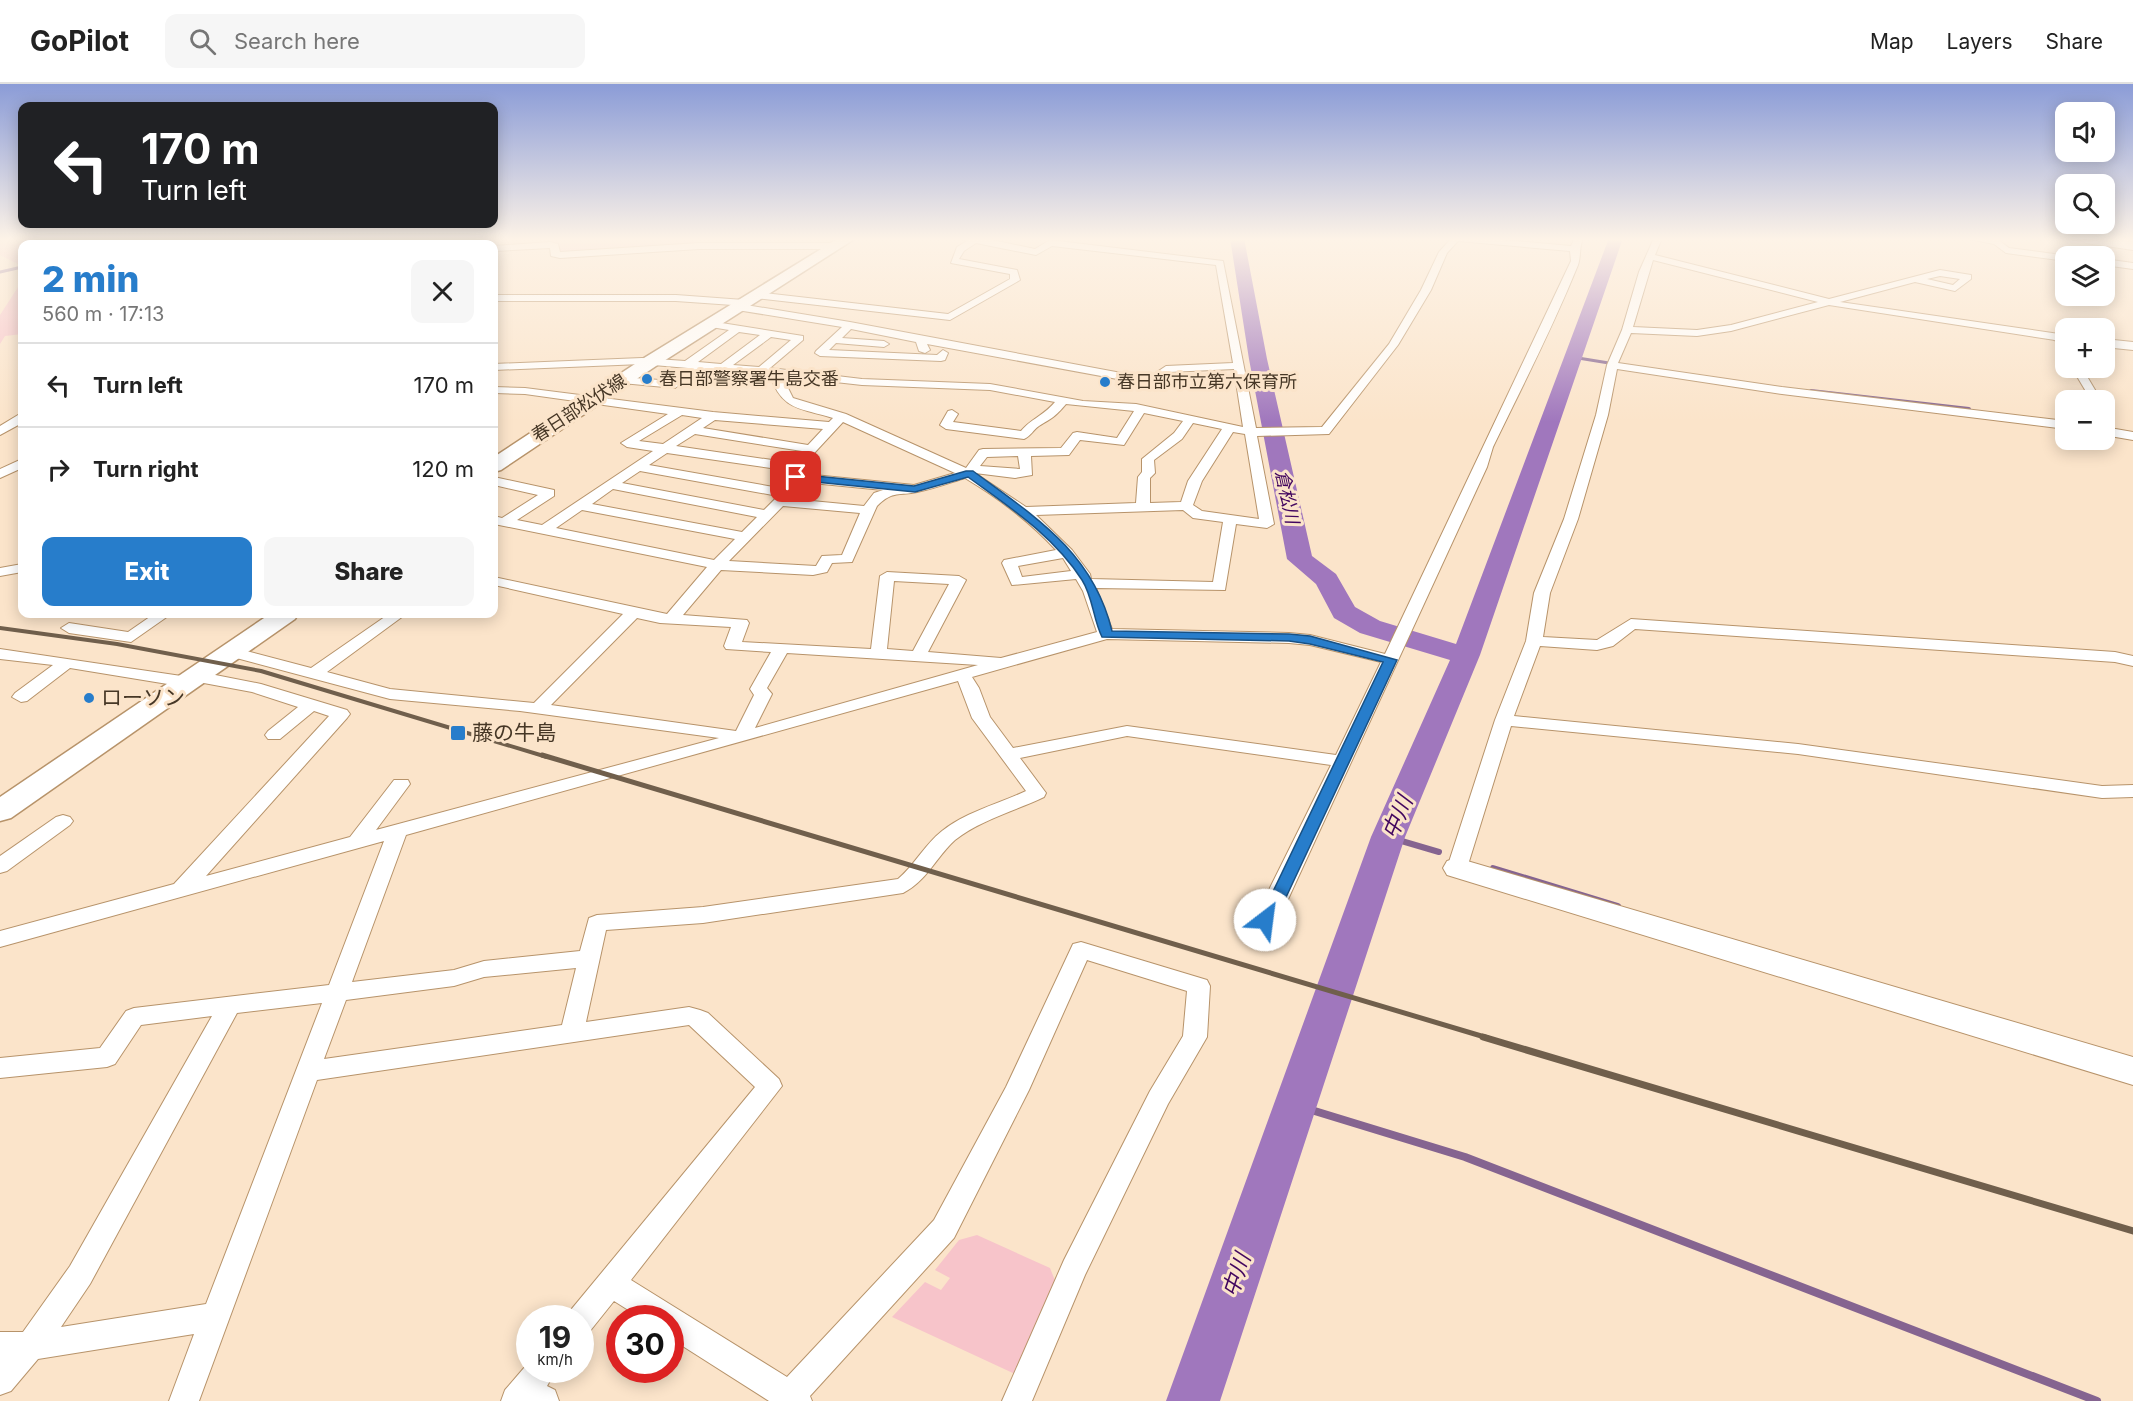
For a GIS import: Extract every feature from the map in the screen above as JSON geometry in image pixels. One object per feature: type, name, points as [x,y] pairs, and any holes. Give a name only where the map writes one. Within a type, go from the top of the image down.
[{"type":"main road","name":"春日部松伏線","points":[[498,463],[592,399],[750,299]]},
{"type":"main road","points":[[0,811],[280,618]]},
{"type":"street","points":[[702,299],[885,309],[950,317],[981,299]]},
{"type":"street","points":[[1022,511],[1186,506],[1198,515],[1266,524],[1254,432],[1240,369],[1236,366],[1226,299]]},
{"type":"street","points":[[850,325],[820,353],[835,354],[871,370],[1063,400],[1141,409],[1189,421],[1254,432],[1325,431],[1393,345],[1420,299]]},
{"type":"street","points":[[1265,920],[1273,908],[1559,299]]},
{"type":"street","points":[[1636,299],[1627,330],[1612,364],[1602,415],[1571,519],[1542,593],[1534,641],[1504,720],[1457,868],[2133,1071]]},
{"type":"street","points":[[1816,299],[1871,311],[2055,340]]},
{"type":"street","points":[[1627,330],[1709,332],[1843,299]]},
{"type":"street","points":[[746,302],[863,327],[887,339]]},
{"type":"street","points":[[863,327],[885,309]]},
{"type":"street","points":[[709,324],[799,338],[761,370]]},
{"type":"street","points":[[622,380],[675,384],[692,365],[738,328]]},
{"type":"street","points":[[723,367],[769,333]]},
{"type":"street","points":[[871,370],[887,339]]},
{"type":"street","points":[[833,340],[921,340],[1150,382],[1166,369],[1236,366]]},
{"type":"street","points":[[921,340],[923,349],[983,360]]},
{"type":"street","points":[[2115,344],[2133,346]]},
{"type":"street","points":[[498,367],[650,362],[761,370],[809,377],[871,370],[941,358],[943,353]]},
{"type":"street","points":[[809,377],[835,354]]},
{"type":"street","points":[[498,388],[527,364]]},
{"type":"street","points":[[1612,364],[1713,383],[1944,408],[2055,423]]},
{"type":"street","points":[[775,372],[783,393],[789,400],[836,421],[970,471],[1015,474],[1027,472],[1024,453]]},
{"type":"street","points":[[967,386],[946,410],[952,414],[946,425],[1024,435],[1034,424],[1047,419],[1063,400]]},
{"type":"street","points":[[498,390],[592,399],[714,416],[836,421]]},
{"type":"street","points":[[679,411],[627,443],[668,447],[797,473],[915,489],[970,471],[983,453],[1065,452],[1077,436],[1120,442],[1141,409]]},
{"type":"street","points":[[544,530],[714,416]]},
{"type":"street","points":[[0,431],[18,420]]},
{"type":"street","points":[[671,619],[717,565],[795,487],[799,462],[836,421]]},
{"type":"street","points":[[1143,507],[1144,477],[1149,473],[1148,459],[1178,436],[1189,421]]},
{"type":"street","points":[[1186,506],[1195,481],[1229,428]]},
{"type":"street","points":[[694,430],[810,449]]},
{"type":"street","points":[[2115,433],[2133,436]]},
{"type":"street","points":[[0,474],[18,465]]},
{"type":"street","points":[[639,467],[783,498],[868,510]]},
{"type":"street","points":[[970,471],[1044,528],[1067,553],[1086,579],[1102,613],[1107,634]]},
{"type":"street","points":[[498,482],[549,493],[499,521]]},
{"type":"street","points":[[612,485],[767,514]]},
{"type":"street","points":[[499,521],[717,565],[813,571],[822,569],[827,559],[848,559],[868,510],[879,496],[900,488]]},
{"type":"street","points":[[581,506],[746,537]]},
{"type":"street","points":[[1067,553],[1009,562],[1017,582],[1086,579],[1220,587],[1230,519]]},
{"type":"street","points":[[0,572],[18,569]]},
{"type":"street","points":[[878,654],[887,576],[958,580],[918,656]]},
{"type":"street","points":[[498,583],[671,619],[741,623],[732,646],[1006,662]]},
{"type":"street","points":[[538,708],[634,612]]},
{"type":"street","points":[[69,628],[131,637],[157,618]]},
{"type":"street","points":[[314,674],[393,618]]},
{"type":"street","points":[[1534,641],[1598,645],[1607,643],[1631,624],[2115,657],[2133,661]]},
{"type":"street","points":[[0,939],[742,737],[1107,634],[1289,638],[1392,654]]},
{"type":"street","points":[[742,737],[763,694],[758,689],[782,648]]},
{"type":"street","points":[[231,652],[390,694],[538,708],[714,731],[742,737]]},
{"type":"street","points":[[0,654],[39,657],[119,674],[190,679],[255,688],[341,714],[181,890]]},
{"type":"street","points":[[21,697],[66,663]]},
{"type":"street","points":[[572,1032],[597,923],[703,915],[896,888],[916,878],[947,836],[1037,794],[981,718],[971,688],[962,675]]},
{"type":"street","points":[[274,735],[310,706]]},
{"type":"street","points":[[1504,720],[1798,749],[2102,792],[2133,791]]},
{"type":"street","points":[[1007,755],[1127,730],[1342,761]]},
{"type":"street","points":[[357,841],[401,784]]},
{"type":"street","points":[[0,866],[63,821]]},
{"type":"street","points":[[184,1401],[398,830]]},
{"type":"street","points":[[684,1330],[790,1399],[944,1229],[1017,1090],[1081,950],[1199,986],[1195,1037],[1159,1098],[1074,1269],[1017,1401]]},
{"type":"street","points":[[0,1068],[107,1057],[134,1017],[454,978],[484,969],[589,958]]},
{"type":"street","points":[[0,1380],[30,1347],[80,1275],[228,1007]]},
{"type":"street","points":[[308,1071],[689,1016],[700,1019],[770,1086],[593,1305]]},
{"type":"street","points":[[611,1283],[646,1305]]},
{"type":"street","points":[[0,1346],[30,1347],[215,1317]]},
{"type":"shaded area","points":[[10,299],[18,299],[18,334],[5,336],[0,344],[0,315]]},
{"type":"shaded area","points":[[977,1235],[1050,1268],[1056,1283],[1015,1374],[892,1317],[925,1282],[941,1290],[950,1278],[935,1270],[959,1240]]},
{"type":"waterway","name":"倉松川","points":[[1247,299],[1300,559],[1327,580],[1344,612],[1370,627],[1424,645],[1466,655]]},
{"type":"waterway","name":"中川","points":[[1466,655],[1594,299]]},
{"type":"waterway","points":[[1572,357],[1615,364]]},
{"type":"waterway","points":[[1811,391],[1969,409]]},
{"type":"waterway","name":"中川","points":[[1193,1401],[1388,837],[1466,655]]},
{"type":"waterway","points":[[1388,837],[1439,852]]},
{"type":"waterway","points":[[1493,868],[1618,906]]},
{"type":"waterway","points":[[1295,1105],[1465,1157],[2097,1401]]},
{"type":"railway","points":[[0,628],[117,644],[261,671],[547,757]]},
{"type":"railway","points":[[542,755],[1488,1038]]},
{"type":"railway","points":[[1483,1037],[2133,1231]]},
{"type":"place","name":"春日部警察署牛島交番","points":[[647,379]]},
{"type":"place","name":"春日部市立第六保育所","points":[[1105,382]]},
{"type":"place","name":"ローソン","points":[[89,698]]},
{"type":"place","name":"藤の牛島","points":[[458,733]]},
{"type":"route","points":[[796,477],[915,489],[969,473],[977,477],[1044,528],[1067,553],[1088,581],[1102,613],[1107,634],[1289,638],[1310,640],[1390,660],[1273,908],[1265,920]]}]
